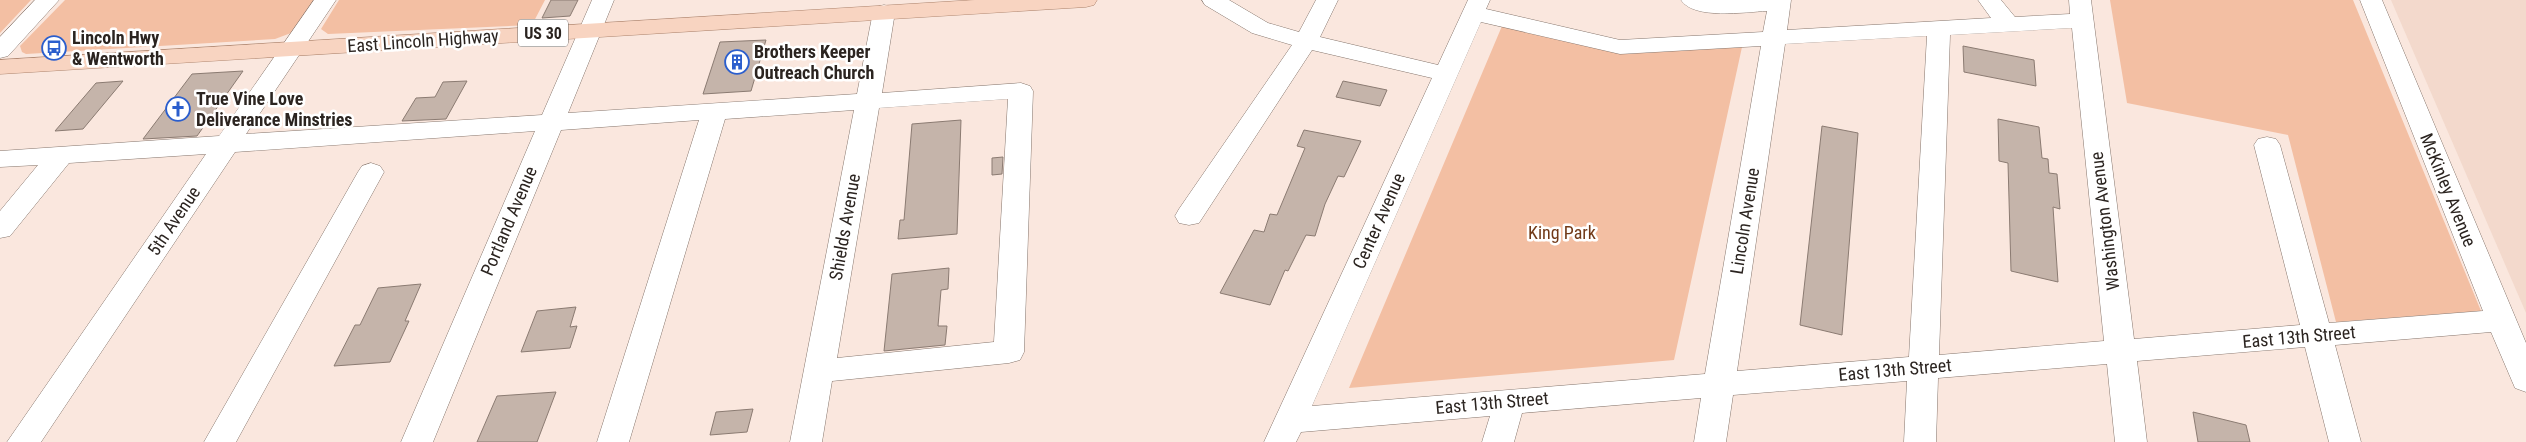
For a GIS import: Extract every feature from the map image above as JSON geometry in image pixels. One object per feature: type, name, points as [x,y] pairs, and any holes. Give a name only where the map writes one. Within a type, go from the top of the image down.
[{"type":"main road","name":"East Lincoln Highway","points":[[0,67],[589,30],[876,8],[1086,0]]},
{"type":"street","points":[[0,51],[48,0]]},
{"type":"street","name":"5th Avenue","points":[[23,442],[326,0]]},
{"type":"street","name":"Portland Avenue","points":[[417,442],[550,122],[603,0]]},
{"type":"street","points":[[1213,0],[1260,28],[1306,41],[1445,74]]},
{"type":"street","points":[[1189,216],[1306,41],[1327,0]]},
{"type":"street","points":[[1692,0],[1707,6],[1771,2]]},
{"type":"street","points":[[1989,0],[2008,24]]},
{"type":"street","name":"McKinley Avenue","points":[[2371,0],[2526,380]]},
{"type":"street","name":"Lincoln Avenue","points":[[1710,442],[1774,38],[1771,2]]},
{"type":"street","points":[[1475,7],[1620,46],[2008,24],[2081,10]]},
{"type":"street","name":"Center Avenue","points":[[1285,431],[1475,7]]},
{"type":"street","name":"Shields Avenue","points":[[806,442],[868,101],[876,8]]},
{"type":"street","name":"Washington Avenue","points":[[2081,10],[2131,442]]},
{"type":"street","points":[[1920,442],[1939,28]]},
{"type":"street","points":[[0,159],[1022,92],[1009,352],[819,371]]},
{"type":"street","points":[[613,442],[714,112]]},
{"type":"street","points":[[2267,145],[2345,442]]},
{"type":"street","points":[[0,228],[60,155]]},
{"type":"street","points":[[220,442],[371,172]]},
{"type":"street","name":"East 13th Street","points":[[1285,431],[1510,401],[2501,320]]},
{"type":"street","points":[[1498,442],[1510,401]]},
{"type":"shaded area","points":[[2391,0],[2526,0],[2526,313]]},
{"type":"green space","points":[[0,0],[31,0],[0,33]]},
{"type":"green space","points":[[65,0],[317,0],[291,33],[275,39],[26,54],[22,52],[20,46]]},
{"type":"green space","points":[[339,0],[545,0],[532,25],[328,34],[321,29]]},
{"type":"green space","points":[[2110,0],[2353,0],[2481,311],[2336,322],[2288,135],[2127,103]]},
{"type":"green space","name":"King Park","points":[[1502,26],[1623,54],[1742,47],[1674,360],[1349,388]]},
{"type":"building","points":[[551,0],[578,0],[570,16],[542,18]]},
{"type":"building","name":"Brothers Keeper Outreach Church","points":[[766,40],[751,91],[703,94],[720,42]]},
{"type":"building","points":[[1963,46],[2034,60],[2036,86],[1964,72]]},
{"type":"building","points":[[243,71],[197,136],[143,139],[192,74]]},
{"type":"building","points":[[123,81],[83,129],[55,131],[96,83]]},
{"type":"building","points":[[467,81],[446,119],[402,121],[416,98],[435,97],[443,82]]},
{"type":"building","points":[[1343,81],[1387,90],[1380,106],[1336,97]]},
{"type":"building","points":[[1998,119],[2039,127],[2042,158],[2048,159],[2049,173],[2057,174],[2060,209],[2053,207],[2058,282],[2011,271],[2008,163],[1999,161]]},
{"type":"building","points":[[961,120],[957,234],[898,239],[900,220],[904,220],[912,124]]},
{"type":"building","points":[[1822,126],[1858,133],[1842,335],[1800,325]]},
{"type":"building","points":[[1304,130],[1361,141],[1344,177],[1338,176],[1325,204],[1315,236],[1306,235],[1288,271],[1285,270],[1270,305],[1220,293],[1254,230],[1264,232],[1270,214],[1277,215],[1305,148],[1297,146]]},
{"type":"building","points":[[1003,157],[1002,174],[992,175],[992,158]]},
{"type":"building","points":[[949,268],[948,289],[941,290],[938,326],[947,326],[945,345],[884,351],[892,274]]},
{"type":"building","points":[[421,284],[405,321],[409,321],[390,362],[334,366],[355,325],[360,325],[378,288]]},
{"type":"building","points":[[576,307],[570,327],[577,326],[570,348],[521,352],[537,311]]},
{"type":"building","points":[[556,392],[537,442],[477,442],[497,396]]},
{"type":"building","points":[[753,409],[747,432],[710,435],[716,412]]},
{"type":"building","points":[[2193,412],[2246,425],[2250,442],[2198,442]]},
{"type":"place","name":"Lincoln Hwy & Wentworth","points":[[54,48]]},
{"type":"place","name":"Brothers Keeper Outreach Church","points":[[737,62]]},
{"type":"place","name":"True Vine Love Deliverance Minstries","points":[[178,109]]}]
